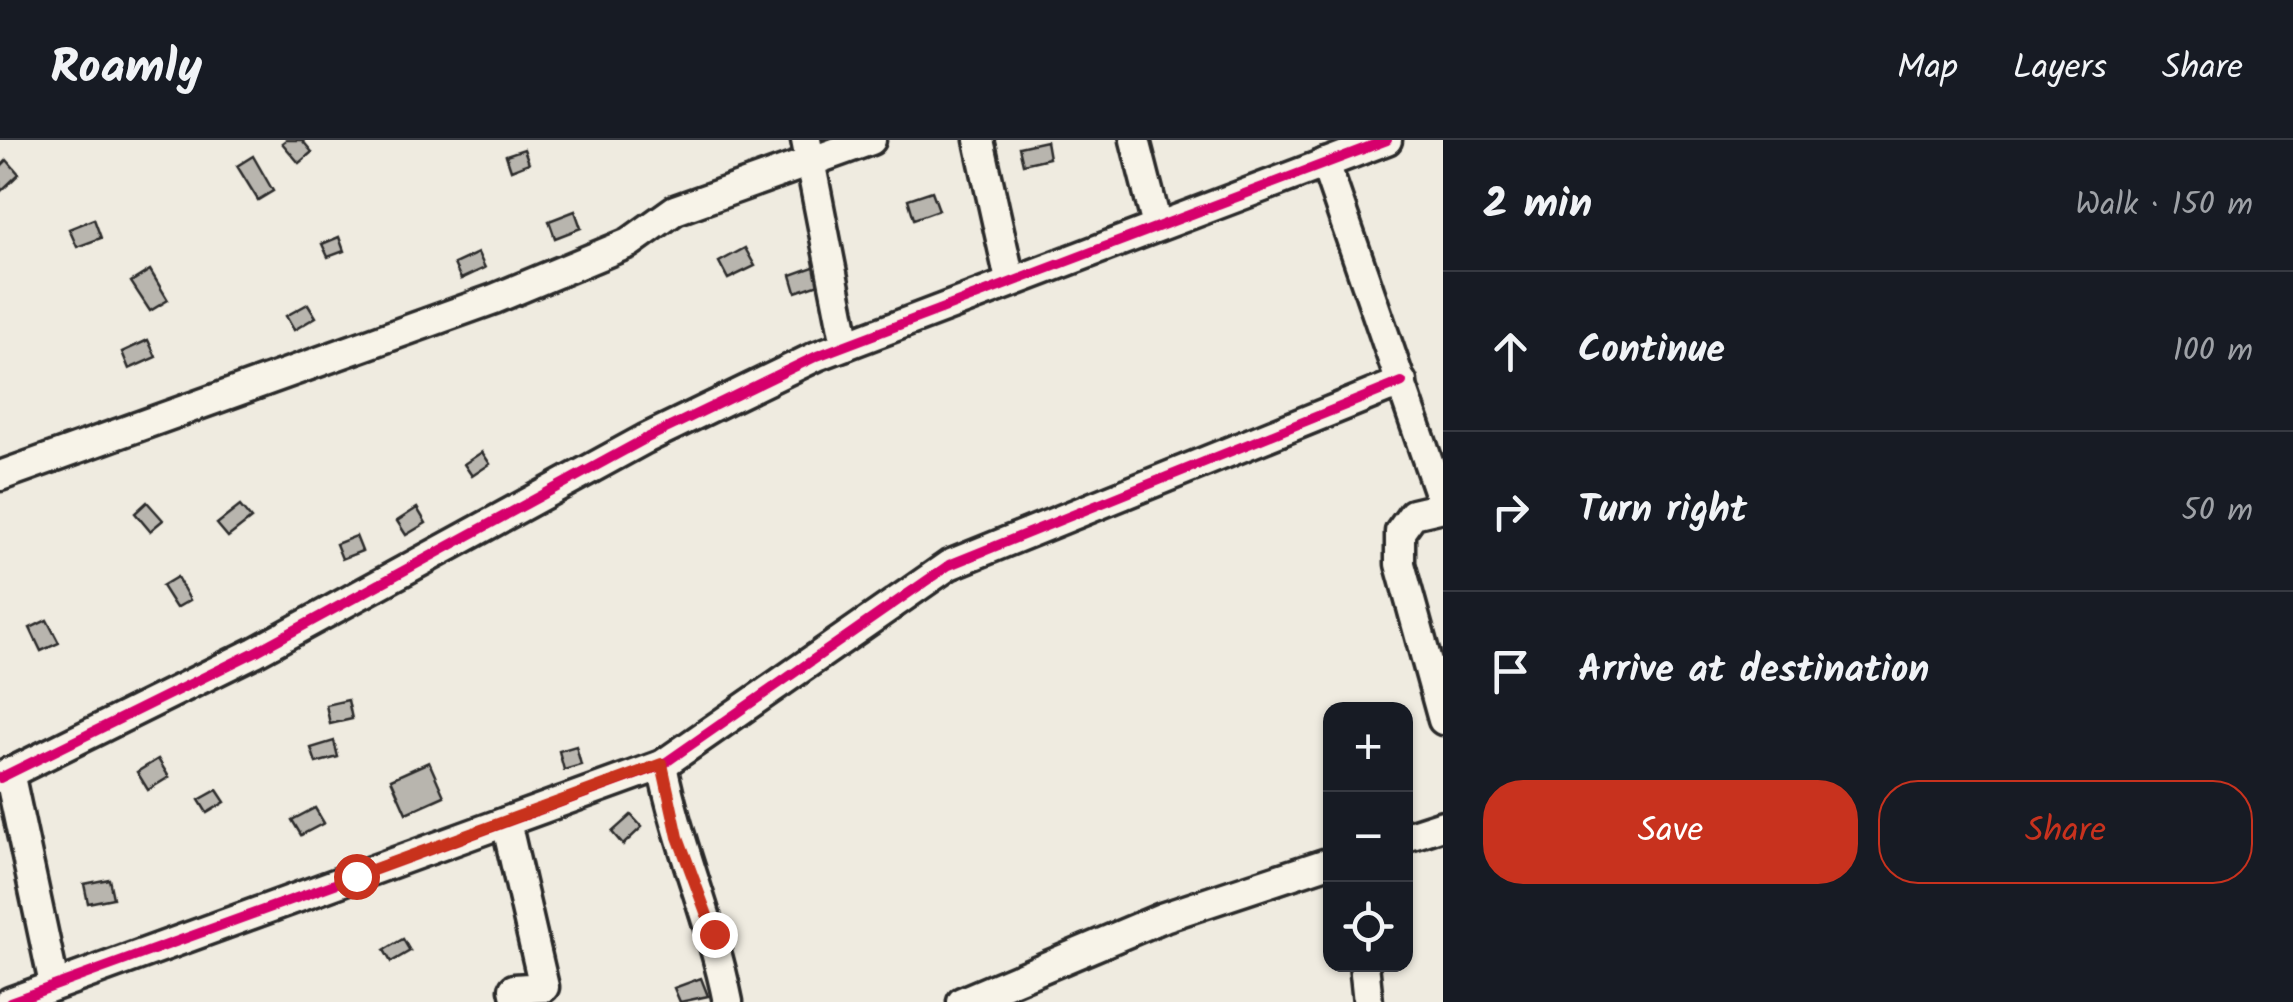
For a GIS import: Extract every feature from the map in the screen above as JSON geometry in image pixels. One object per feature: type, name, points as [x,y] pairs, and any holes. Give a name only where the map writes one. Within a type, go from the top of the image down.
[{"type":"street","points":[[0,476],[494,300],[629,243],[676,210],[808,150],[870,140]]},
{"type":"street","points":[[979,140],[1010,280]]},
{"type":"street","points":[[1135,140],[1157,226]]},
{"type":"street","points":[[54,984],[4,775],[255,652],[646,439],[846,345],[1387,140]]},
{"type":"street","points":[[808,150],[846,345]]},
{"type":"street","points":[[1325,163],[1443,506],[1412,514],[1400,532],[1400,564],[1439,689],[1443,720]]},
{"type":"street","points":[[10,1002],[662,764],[949,566],[1402,382]]},
{"type":"street","points":[[662,764],[678,837],[714,934],[728,1002]]},
{"type":"street","points":[[506,822],[544,986],[514,989],[518,1002]]},
{"type":"street","points":[[1413,836],[1443,825]]},
{"type":"street","points":[[962,1002],[1164,917],[1323,864]]},
{"type":"street","points":[[1365,972],[1368,1002]]},
{"type":"building","points":[[302,140],[312,152],[299,163],[282,143]]},
{"type":"building","points":[[1046,141],[1049,158],[1023,164],[1019,147]]},
{"type":"building","points":[[524,149],[529,163],[511,170],[506,155]]},
{"type":"building","points":[[253,156],[273,191],[258,200],[237,166]]},
{"type":"building","points":[[7,160],[19,174],[0,192],[0,167]]},
{"type":"building","points":[[932,191],[939,210],[914,219],[908,199]]},
{"type":"building","points":[[575,211],[581,228],[555,238],[549,221]]},
{"type":"building","points":[[94,219],[101,238],[77,247],[69,229]]},
{"type":"building","points":[[339,237],[344,251],[328,257],[322,244]]},
{"type":"building","points":[[745,248],[755,266],[728,279],[719,262]]},
{"type":"building","points":[[478,253],[485,268],[461,279],[454,264]]},
{"type":"building","points":[[816,266],[822,283],[796,292],[791,275]]},
{"type":"building","points":[[150,270],[168,300],[150,311],[131,282]]},
{"type":"building","points":[[308,304],[316,317],[294,330],[286,316]]},
{"type":"building","points":[[148,340],[156,357],[129,369],[122,352]]},
{"type":"building","points":[[482,452],[490,464],[472,476],[464,464]]},
{"type":"building","points":[[147,502],[163,520],[150,531],[135,513]]},
{"type":"building","points":[[240,506],[251,519],[228,537],[217,524]]},
{"type":"building","points":[[417,508],[426,523],[406,535],[397,521]]},
{"type":"building","points":[[356,536],[362,551],[342,559],[336,544]]},
{"type":"building","points":[[177,577],[190,600],[176,608],[162,586]]},
{"type":"building","points":[[47,620],[59,643],[41,651],[30,628]]},
{"type":"building","points":[[348,700],[352,719],[330,724],[326,705]]},
{"type":"building","points":[[334,741],[338,757],[316,763],[311,748]]},
{"type":"building","points":[[576,746],[581,765],[564,770],[559,751]]},
{"type":"building","points":[[158,759],[169,777],[148,790],[137,772]]},
{"type":"building","points":[[429,762],[444,796],[406,813],[391,779]]},
{"type":"building","points":[[217,790],[225,802],[207,813],[199,800]]},
{"type":"building","points":[[315,808],[324,823],[301,835],[292,820]]},
{"type":"building","points":[[631,815],[642,827],[623,845],[612,832]]},
{"type":"building","points":[[109,879],[113,898],[88,903],[84,884]]},
{"type":"building","points":[[403,939],[410,951],[391,962],[384,950]]},
{"type":"building","points":[[701,978],[708,996],[680,1002],[674,988]]},
{"type":"cycle path","points":[[0,778],[255,652],[645,439],[817,356],[1387,140]]},
{"type":"cycle path","points":[[10,1002],[662,765],[949,565],[1402,382]]},
{"type":"route","points":[[356,876],[662,764],[678,837],[714,934]]}]
